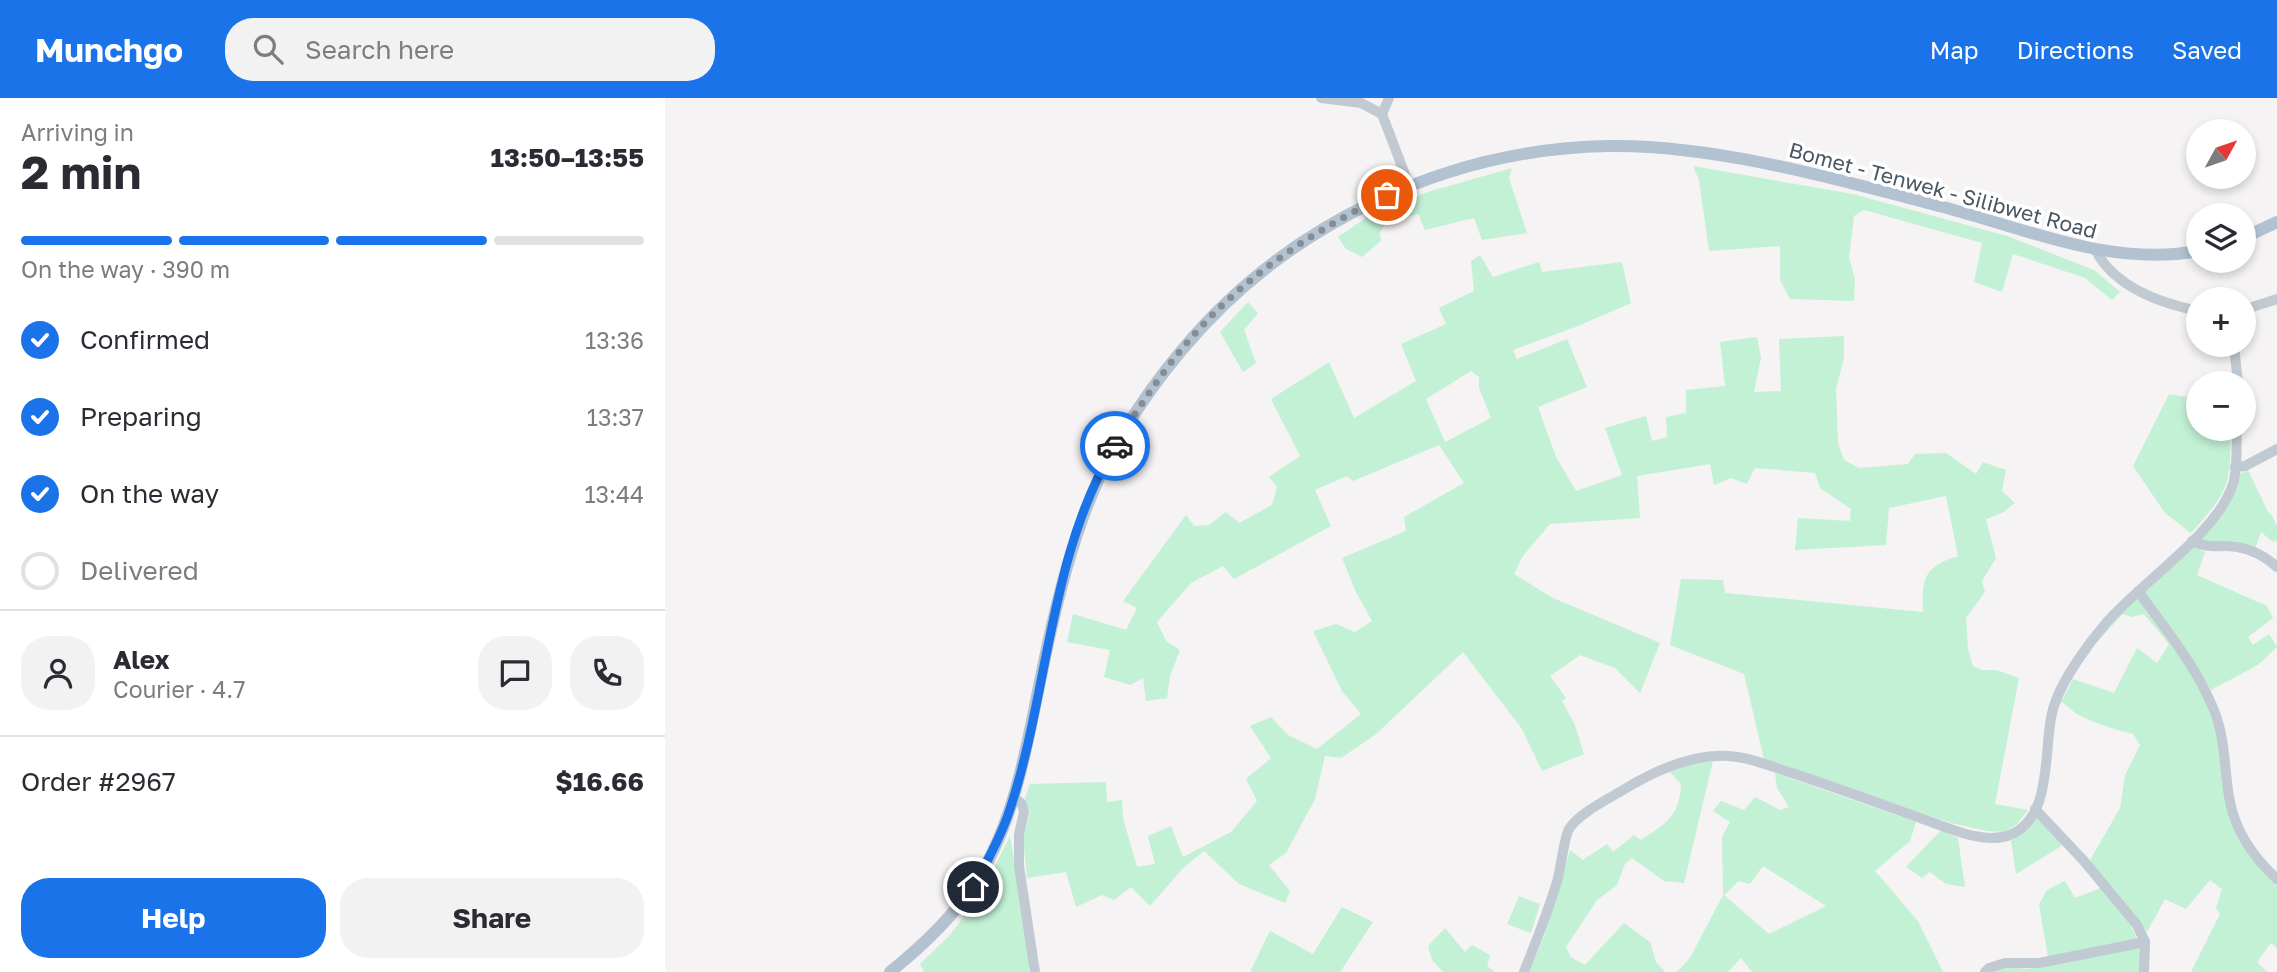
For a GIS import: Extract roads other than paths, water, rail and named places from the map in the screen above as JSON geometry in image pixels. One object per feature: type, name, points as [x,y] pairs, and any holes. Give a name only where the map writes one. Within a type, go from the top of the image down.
[{"type":"main road","name":"Bomet - Tenwek - Silibwet Road","points":[[890,972],[930,938],[973,887],[1008,815],[1031,732],[1060,593],[1081,520],[1112,451],[1153,386],[1199,329],[1251,282],[1323,228],[1409,185],[1494,161],[1564,149],[1607,146],[1676,150],[1829,177],[1997,221],[2096,251],[2146,256],[2186,252]]},
{"type":"main road","points":[[2256,232],[2277,222]]},
{"type":"street","points":[[1321,98],[1361,103],[1382,114],[1409,185]]},
{"type":"street","points":[[1382,114],[1389,98]]},
{"type":"street","points":[[2096,251],[2104,267],[2125,284],[2166,303],[2186,308]]},
{"type":"street","points":[[2256,306],[2277,299]]},
{"type":"street","points":[[1524,972],[1546,916],[1569,829],[1595,807],[1642,779],[1678,763],[1705,757],[1728,756],[1755,761],[1874,800],[1954,830],[1979,837],[2010,835],[2026,822],[2035,809],[2048,763],[2054,704],[2088,646],[2107,622],[2193,541],[2226,498],[2233,484],[2236,441]]},
{"type":"street","points":[[2235,467],[2245,466],[2277,449]]},
{"type":"street","points":[[2193,541],[2214,548],[2236,547],[2256,553],[2277,566]]},
{"type":"street","points":[[2138,591],[2201,680],[2223,737],[2230,804],[2247,844],[2262,866],[2277,879]]},
{"type":"street","points":[[1013,796],[1024,808],[1019,834],[1019,866],[1035,972]]},
{"type":"street","points":[[2035,809],[2137,925],[2145,942],[2144,972]]},
{"type":"street","points":[[1985,972],[1993,966],[2039,962],[2145,942]]}]
